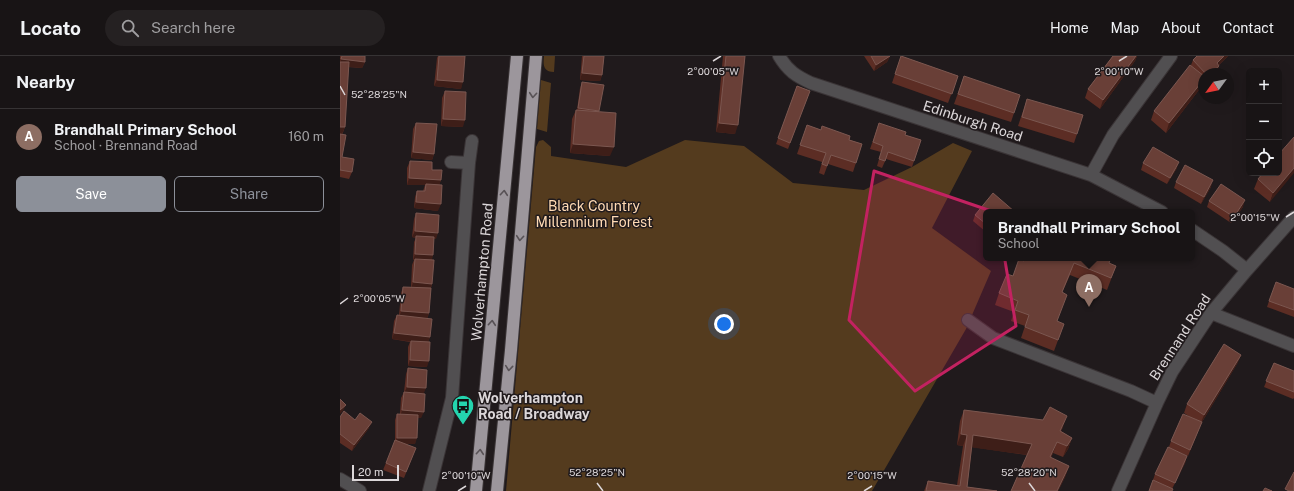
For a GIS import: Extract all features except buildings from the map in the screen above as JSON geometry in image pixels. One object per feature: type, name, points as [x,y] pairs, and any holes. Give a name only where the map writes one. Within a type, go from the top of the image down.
[{"type":"highway","name":"Wolverhampton Road","points":[[476,491],[516,56]]},
{"type":"highway","points":[[497,491],[511,350],[536,56]]},
{"type":"street","name":"Edinburgh Road","points":[[780,56],[785,66],[795,75],[811,84],[1091,175],[1156,209]]},
{"type":"street","points":[[1091,175],[1113,134],[1171,56]]},
{"type":"street","name":"Wolverhampton Road","points":[[429,491],[452,398],[469,163],[472,141]]},
{"type":"street","points":[[451,162],[469,163]]},
{"type":"street","name":"Brennand Road","points":[[1118,491],[1172,372],[1212,313],[1247,270],[1294,217]]},
{"type":"street","points":[[1195,232],[1247,270]]},
{"type":"street","points":[[1212,313],[1294,346]]},
{"type":"street","points":[[968,320],[993,338],[1131,391],[1157,403]]},
{"type":"street","points":[[340,479],[360,491]]},
{"type":"highlighted area","points":[[874,171],[997,213],[1016,326],[915,391],[849,320]]},
{"type":"green space","points":[[544,56],[555,56],[554,72],[548,71],[544,67]]},
{"type":"green space","points":[[541,80],[551,83],[547,132],[537,129]]},
{"type":"green space","name":"Black Country Millennium Forest","points":[[543,140],[551,147],[551,156],[626,167],[685,140],[744,146],[793,183],[864,190],[912,167],[953,143],[972,151],[932,228],[991,271],[966,329],[872,491],[506,491],[536,147],[539,141]]},
{"type":"place","name":"Brandhall Primary School","points":[[1089,307]]},
{"type":"place","name":"Wolverhampton Road / Broadway","points":[[463,426]]}]
